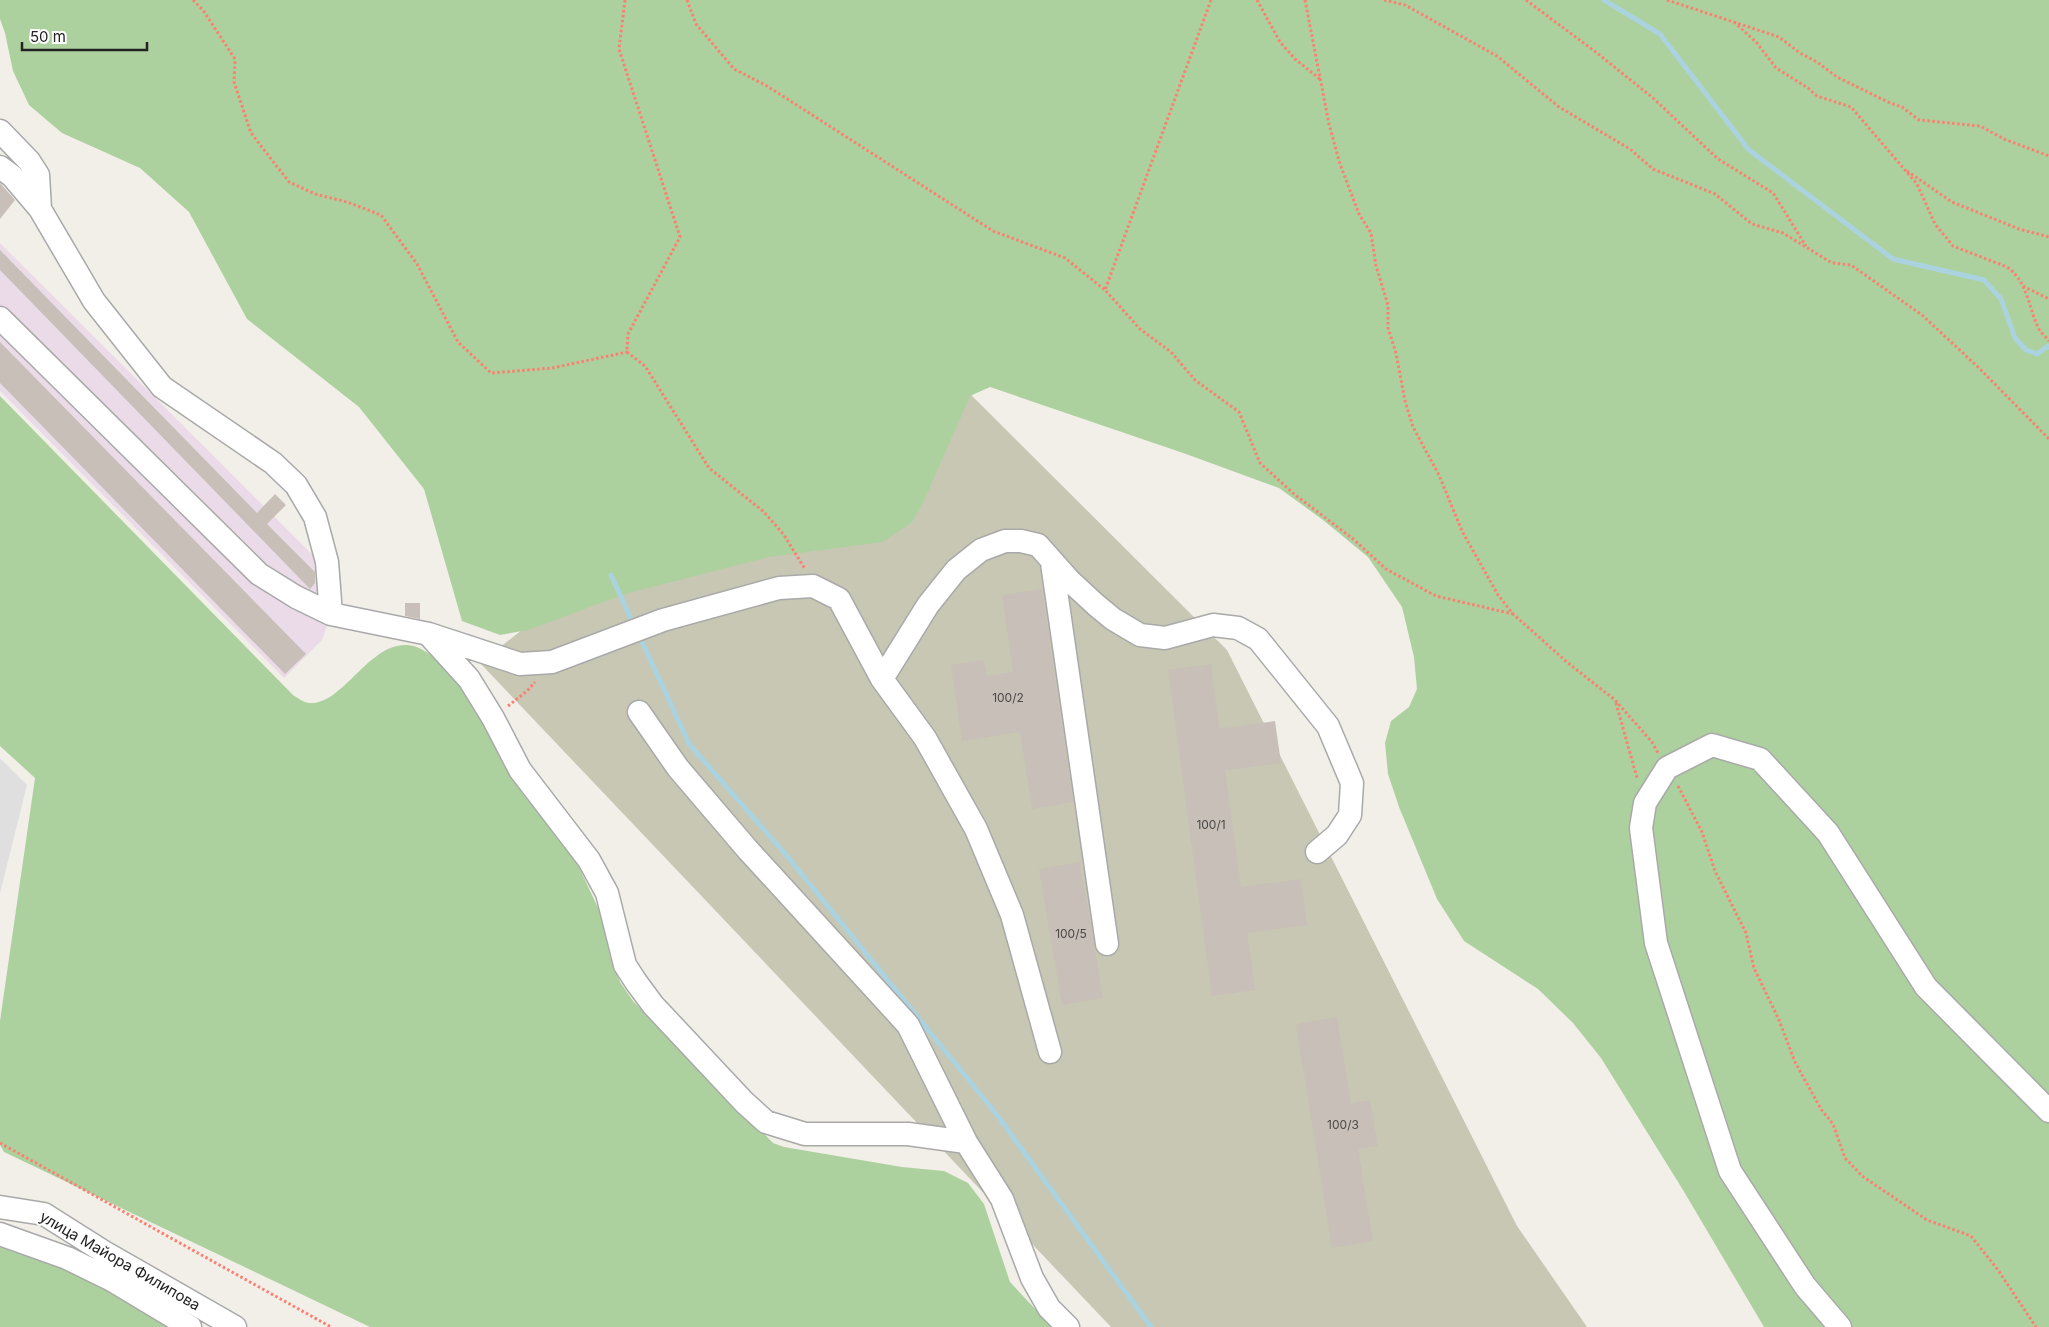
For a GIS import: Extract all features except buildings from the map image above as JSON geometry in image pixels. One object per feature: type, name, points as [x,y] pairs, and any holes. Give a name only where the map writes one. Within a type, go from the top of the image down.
[{"type":"street","points":[[0,131],[29,161],[38,175],[40,210]]},
{"type":"street","points":[[0,167],[12,176],[40,210],[94,300],[162,387],[273,463],[296,485],[316,517],[328,562],[331,614]]},
{"type":"street","points":[[0,318],[259,574],[296,597],[331,614],[429,634],[520,664],[552,662],[663,620],[779,588],[813,586],[839,599],[882,679],[925,738],[976,829],[1012,915],[1050,1052]]},
{"type":"street","points":[[882,679],[928,605],[956,570],[981,550],[1004,541],[1021,541],[1038,545],[1052,563],[1108,615],[1140,635],[1165,638],[1213,624],[1238,628],[1258,639],[1328,726],[1352,783],[1350,815],[1337,836],[1317,852]]},
{"type":"street","points":[[1052,563],[1107,944]]},
{"type":"street","points":[[429,634],[469,679],[493,718],[520,770],[589,860],[607,893],[625,965],[636,982],[653,1006],[744,1102],[766,1122],[805,1134],[908,1134],[966,1142]]},
{"type":"street","points":[[639,712],[678,768],[748,850],[908,1024],[966,1142],[1002,1199],[1032,1278],[1049,1308],[1068,1327]]},
{"type":"street","points":[[1840,1327],[1805,1286],[1730,1171],[1656,942],[1641,828],[1645,803],[1668,768],[1712,745],[1760,759],[1828,833],[1926,987],[2049,1111]]},
{"type":"street","name":"улица Майора Филипова","points":[[0,1207],[44,1214],[104,1252],[235,1327]]},
{"type":"street","points":[[0,1234],[67,1258],[103,1275],[190,1327]]},
{"type":"path","points":[[193,0],[203,10],[235,59],[234,82],[251,133],[289,182],[316,194],[347,202],[381,215],[417,264],[458,342],[491,373],[552,368],[627,352],[645,366],[709,468],[764,512],[784,536],[802,562],[813,586]]},
{"type":"path","points":[[625,0],[619,49],[680,237],[628,334],[627,352]]},
{"type":"path","points":[[687,0],[696,24],[734,69],[767,86],[993,231],[1065,258],[1105,290],[1140,329],[1170,352],[1196,380],[1239,412],[1260,463],[1294,494],[1352,538],[1386,569],[1436,596],[1513,614]]},
{"type":"path","points":[[1105,290],[1211,0]]},
{"type":"path","points":[[1257,0],[1280,42],[1295,59],[1322,81]]},
{"type":"path","points":[[1305,0],[1329,124],[1340,164],[1360,214],[1371,233],[1376,266],[1388,305],[1388,328],[1413,427],[1440,475],[1462,531],[1498,595],[1513,614],[1568,663],[1615,700],[1652,742],[1668,768],[1702,832],[1715,871],[1746,933],[1754,968],[1779,1020],[1795,1062],[1821,1109],[1833,1124],[1846,1158],[1862,1176],[1927,1220],[1971,1236],[2003,1277],[2036,1327]]},
{"type":"path","points":[[1384,0],[1405,5],[1497,56],[1559,107],[1630,149],[1653,169],[1715,194],[1752,224],[1783,233],[1832,262],[1851,264],[1922,316],[1978,368],[2049,439]]},
{"type":"path","points":[[1526,0],[1598,53],[1653,98],[1718,159],[1773,193],[1806,247]]},
{"type":"path","points":[[1667,0],[1779,37],[1837,77],[1902,107],[1919,120],[1980,126],[2004,139],[2049,156]]},
{"type":"path","points":[[1734,22],[1757,43],[1776,68],[1808,88],[1817,96],[1851,107],[1917,184],[1935,224],[1953,246],[2007,267],[2012,271],[2028,296],[2039,330],[2049,341]]},
{"type":"path","points":[[1904,169],[1952,202],[2019,229],[2049,237]]},
{"type":"path","points":[[2022,285],[2049,299]]},
{"type":"path","points":[[493,718],[527,691],[552,662]]},
{"type":"path","points":[[1615,700],[1645,803]]},
{"type":"path","points":[[0,1143],[331,1327]]},
{"type":"shaded area","points":[[0,243],[342,584],[322,640],[284,678],[0,391]]},
{"type":"shaded area","points":[[904,328],[1227,650],[1517,1226],[1587,1327],[1111,1327],[480,663]]},
{"type":"shaded area","points":[[0,758],[27,785],[0,893]]},
{"type":"green space","points":[[0,0],[2049,0],[2049,1327],[1764,1327],[1683,1190],[1601,1058],[1573,1023],[1538,989],[1464,941],[1437,899],[1399,807],[1388,774],[1385,743],[1391,721],[1409,707],[1417,689],[1414,657],[1402,607],[1368,557],[1323,520],[1279,488],[990,387],[970,396],[922,505],[912,522],[883,542],[769,557],[625,594],[528,630],[500,635],[462,621],[424,489],[359,407],[247,319],[189,212],[140,168],[62,133],[29,105],[13,71],[0,19]]},
{"type":"green space","points":[[0,396],[299,699],[310,703],[322,701],[344,686],[379,654],[405,645],[411,645],[423,650],[451,671],[577,863],[600,912],[611,960],[620,982],[633,1001],[773,1143],[784,1147],[902,1167],[944,1171],[968,1183],[984,1204],[1010,1282],[1052,1327],[370,1327],[4,1152],[0,1145],[0,1021],[35,778],[0,746]]},
{"type":"green space","points":[[0,1241],[26,1248],[182,1327],[0,1327]]},
{"type":"waterway","points":[[1604,0],[1660,34],[1749,150],[1893,259],[1984,280],[2001,299],[2015,338],[2026,350],[2037,354],[2049,347]]},
{"type":"waterway","points":[[611,575],[634,625]]},
{"type":"waterway","points":[[639,635],[689,744],[787,856],[997,1115],[1151,1327]]}]
